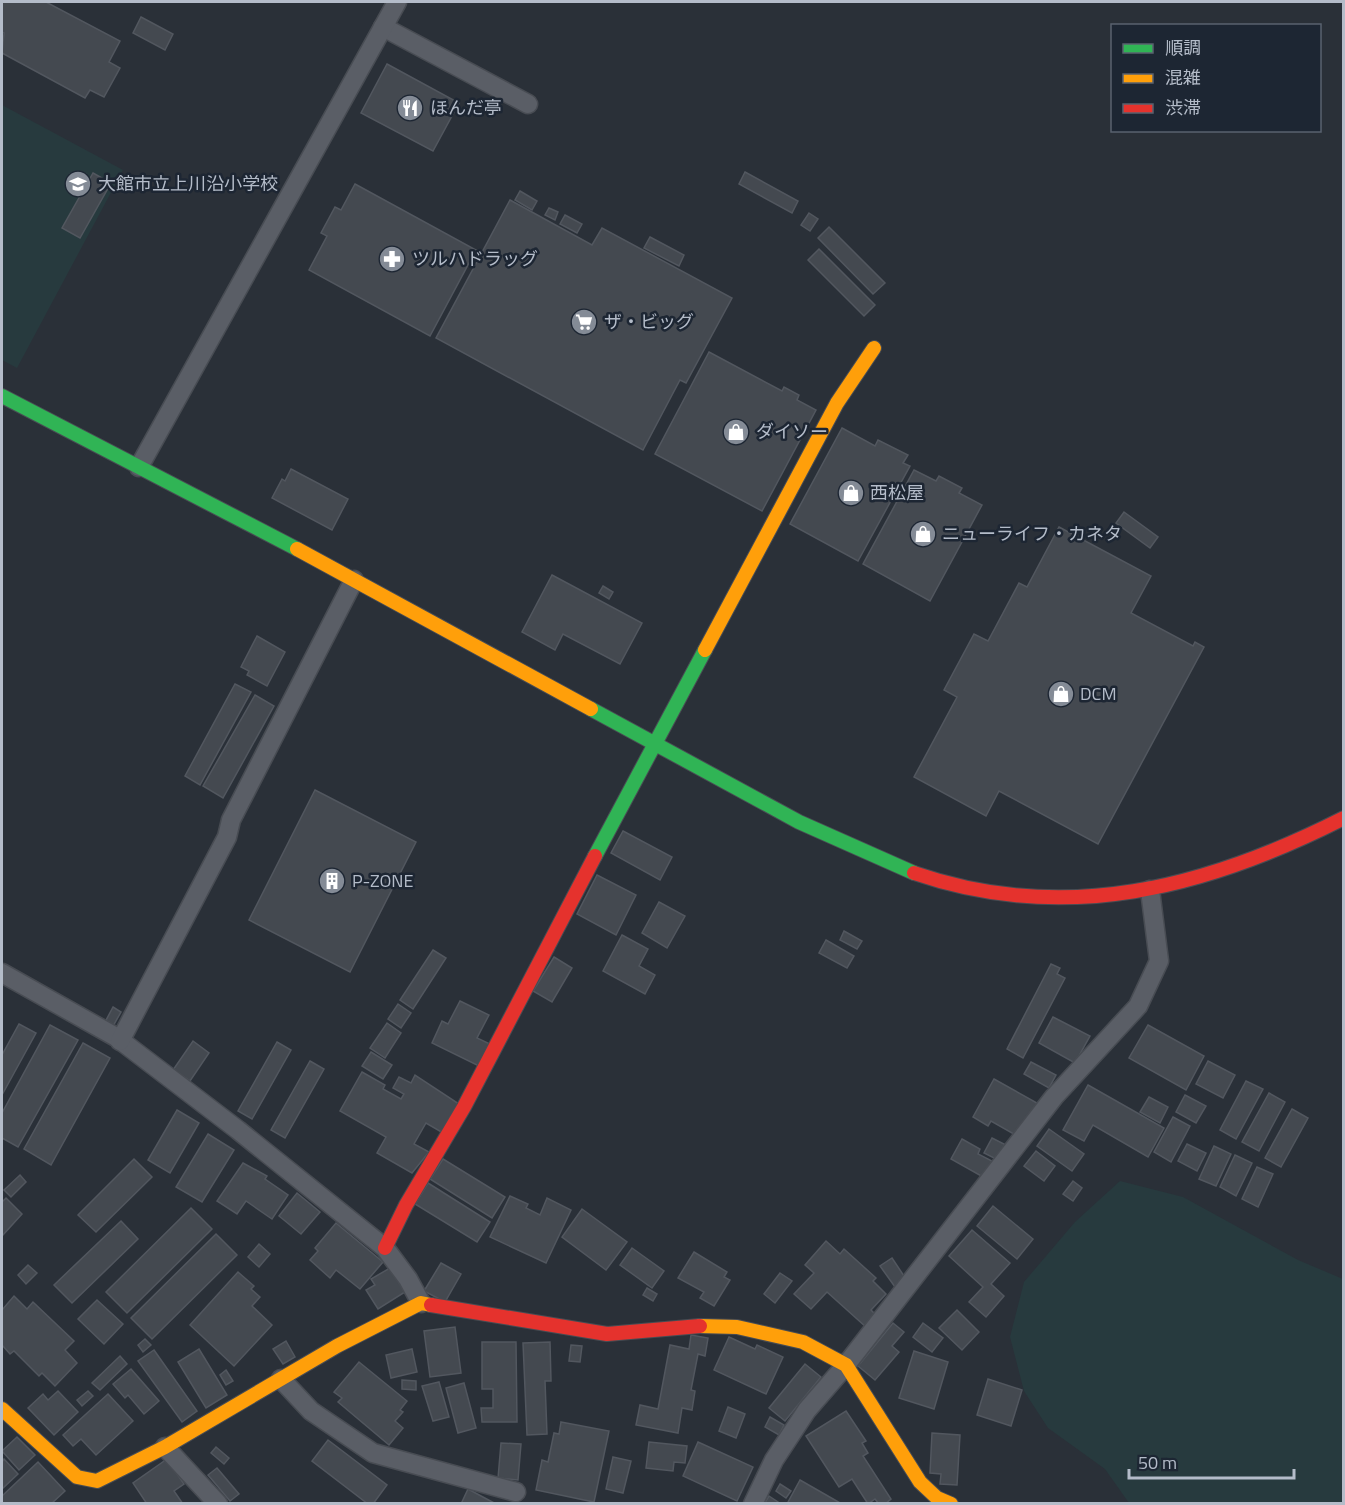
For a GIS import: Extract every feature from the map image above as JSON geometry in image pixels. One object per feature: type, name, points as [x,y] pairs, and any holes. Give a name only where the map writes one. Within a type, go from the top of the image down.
[{"type":"street","points":[[139,467],[397,2]]},
{"type":"street","points":[[382,27],[528,104]]},
{"type":"street","points":[[385,1248],[406,1205],[464,1107],[594,857],[837,403],[874,348]]},
{"type":"street","points":[[2,396],[354,580],[848,846],[876,859],[948,884],[978,891],[1045,897],[1111,895],[1150,890],[1184,884],[1248,865],[1284,850],[1344,818]]},
{"type":"street","points":[[120,1041],[227,837],[231,820],[354,580]]},
{"type":"street","points":[[753,1503],[774,1460],[807,1410],[846,1365],[1054,1097],[1138,1006],[1159,961],[1150,890]]},
{"type":"street","points":[[2,973],[120,1041],[221,1117],[385,1248],[408,1279],[421,1303]]},
{"type":"street","points":[[2,1409],[77,1477],[97,1481],[165,1447],[337,1346],[421,1303],[607,1334],[681,1326],[737,1327],[803,1342],[846,1365],[920,1482],[937,1498],[951,1503]]},
{"type":"street","points":[[281,1379],[311,1411],[374,1454],[516,1492]]},
{"type":"street","points":[[165,1447],[218,1503]]},
{"type":"green space","points":[[2,105],[123,170],[17,368],[2,360]]},
{"type":"green space","points":[[1120,1181],[1183,1197],[1298,1260],[1343,1279],[1343,1503],[1129,1503],[1105,1469],[1048,1428],[1024,1391],[1010,1337],[1024,1282],[1075,1222]]},
{"type":"building","points":[[2,2],[46,2],[120,41],[109,62],[120,68],[104,97],[90,90],[85,98],[2,53],[4,33],[2,32]]},
{"type":"building","points":[[141,17],[173,34],[165,50],[133,33]]},
{"type":"building","name":"ほんだ亭","points":[[387,64],[459,103],[433,151],[361,113]]},
{"type":"building","points":[[745,172],[798,201],[792,213],[739,184]]},
{"type":"building","points":[[93,173],[111,183],[80,238],[62,228]]},
{"type":"building","points":[[355,184],[476,250],[430,336],[309,270],[327,236],[321,233],[335,207],[341,210]]},
{"type":"building","points":[[520,191],[537,201],[532,210],[515,200]]},
{"type":"building","points":[[510,200],[592,245],[602,228],[732,298],[686,383],[680,380],[643,450],[436,338]]},
{"type":"building","points":[[549,208],[558,212],[555,220],[545,215]]},
{"type":"building","points":[[809,213],[818,219],[810,231],[801,225]]},
{"type":"building","points":[[565,215],[582,224],[577,233],[560,224]]},
{"type":"building","points":[[829,227],[885,283],[873,294],[818,238]]},
{"type":"building","points":[[650,237],[684,255],[679,266],[644,248]]},
{"type":"building","points":[[819,249],[875,305],[864,316],[808,260]]},
{"type":"building","points":[[709,352],[782,391],[784,387],[799,395],[797,400],[816,410],[762,511],[655,454]]},
{"type":"building","points":[[842,428],[875,446],[878,440],[908,455],[903,463],[910,466],[858,561],[790,524]]},
{"type":"building","points":[[291,469],[348,499],[332,530],[272,498],[282,479],[285,481]]},
{"type":"building","points":[[914,470],[936,481],[939,476],[962,488],[959,493],[982,505],[930,601],[863,564]]},
{"type":"building","points":[[1124,512],[1158,537],[1150,548],[1116,523]]},
{"type":"building","points":[[1059,527],[1151,576],[1131,613],[1193,646],[1195,642],[1204,647],[1098,844],[999,791],[986,816],[914,777],[957,697],[944,690],[974,634],[988,641],[1019,583],[1027,587]]},
{"type":"building","points":[[552,575],[642,623],[620,664],[563,634],[555,650],[522,632]]},
{"type":"building","points":[[603,586],[613,592],[609,599],[599,593]]},
{"type":"building","points":[[257,636],[285,652],[267,686],[247,675],[249,671],[241,667]]},
{"type":"building","points":[[235,684],[251,692],[200,785],[185,776]]},
{"type":"building","points":[[255,695],[274,706],[223,798],[203,786]]},
{"type":"building","name":"P-ZONE","points":[[315,790],[416,842],[350,972],[249,920]]},
{"type":"building","points":[[623,831],[672,857],[660,880],[611,853]]},
{"type":"building","points":[[597,875],[636,895],[616,935],[577,914]]},
{"type":"building","points":[[659,902],[685,916],[667,948],[642,933]]},
{"type":"building","points":[[844,931],[862,941],[857,949],[840,940]]},
{"type":"building","points":[[622,935],[648,949],[639,966],[655,975],[645,994],[603,971]]},
{"type":"building","points":[[826,940],[854,956],[847,968],[819,953]]},
{"type":"building","points":[[433,950],[446,958],[413,1009],[400,1000]]},
{"type":"building","points":[[554,957],[572,968],[552,1002],[533,991]]},
{"type":"building","points":[[1051,964],[1060,968],[1057,974],[1065,978],[1023,1058],[1007,1049]]},
{"type":"building","points":[[460,1001],[489,1015],[477,1038],[490,1044],[479,1066],[432,1043],[442,1021],[448,1024]]},
{"type":"building","points":[[398,1004],[411,1013],[401,1028],[388,1019]]},
{"type":"building","points":[[113,1007],[121,1012],[112,1028],[104,1024]]},
{"type":"building","points":[[1053,1017],[1090,1036],[1075,1063],[1039,1043]]},
{"type":"building","points":[[387,1023],[401,1033],[385,1058],[370,1048]]},
{"type":"building","points":[[19,1024],[36,1033],[2,1095],[2,1055]]},
{"type":"building","points":[[50,1025],[78,1040],[18,1147],[2,1138],[2,1113]]},
{"type":"building","points":[[1148,1025],[1204,1056],[1186,1090],[1129,1058]]},
{"type":"building","points":[[193,1041],[209,1053],[190,1081],[173,1070]]},
{"type":"building","points":[[277,1042],[291,1050],[252,1119],[238,1111]]},
{"type":"building","points":[[83,1043],[110,1058],[51,1165],[24,1149]]},
{"type":"building","points":[[371,1052],[392,1065],[383,1079],[362,1066]]},
{"type":"building","points":[[310,1061],[324,1069],[285,1138],[271,1130]]},
{"type":"building","points":[[1208,1061],[1235,1075],[1223,1098],[1196,1084]]},
{"type":"building","points":[[1031,1062],[1056,1075],[1049,1088],[1024,1074]]},
{"type":"building","points":[[362,1072],[385,1085],[383,1089],[401,1099],[404,1094],[393,1088],[399,1077],[411,1083],[415,1075],[459,1104],[443,1133],[426,1123],[414,1144],[429,1152],[412,1173],[377,1153],[386,1137],[340,1111]]},
{"type":"building","points":[[994,1079],[1037,1103],[1019,1137],[991,1121],[988,1126],[973,1117]]},
{"type":"building","points":[[1246,1081],[1263,1089],[1236,1139],[1220,1130]]},
{"type":"building","points":[[1088,1085],[1164,1128],[1148,1157],[1093,1125],[1084,1141],[1063,1130]]},
{"type":"building","points":[[1269,1093],[1285,1102],[1259,1151],[1242,1142]]},
{"type":"building","points":[[1185,1095],[1206,1106],[1196,1123],[1176,1112]]},
{"type":"building","points":[[1149,1097],[1168,1107],[1160,1123],[1140,1112]]},
{"type":"building","points":[[1292,1109],[1308,1118],[1281,1167],[1265,1158]]},
{"type":"building","points":[[177,1110],[199,1123],[170,1173],[148,1160]]},
{"type":"building","points":[[1173,1117],[1190,1126],[1171,1162],[1154,1152]]},
{"type":"building","points":[[1049,1129],[1084,1154],[1072,1171],[1037,1146]]},
{"type":"building","points":[[208,1134],[234,1150],[202,1202],[176,1187]]},
{"type":"building","points":[[992,1138],[1006,1145],[998,1160],[984,1153]]},
{"type":"building","points":[[962,1139],[980,1149],[978,1154],[992,1161],[983,1177],[951,1159]]},
{"type":"building","points":[[1187,1144],[1206,1153],[1197,1171],[1178,1161]]},
{"type":"building","points":[[1214,1146],[1231,1154],[1216,1186],[1199,1179]]},
{"type":"building","points":[[1036,1151],[1055,1166],[1044,1181],[1024,1166]]},
{"type":"building","points":[[1235,1155],[1252,1163],[1236,1196],[1220,1187]]},
{"type":"building","points":[[134,1159],[152,1177],[96,1232],[78,1215]]},
{"type":"building","points":[[443,1159],[505,1197],[492,1218],[430,1179]]},
{"type":"building","points":[[243,1163],[267,1176],[265,1179],[288,1195],[272,1219],[246,1201],[237,1214],[217,1201]]},
{"type":"building","points":[[1257,1167],[1273,1174],[1258,1207],[1242,1199]]},
{"type":"building","points":[[20,1175],[26,1182],[11,1197],[4,1190]]},
{"type":"building","points":[[1073,1181],[1082,1188],[1073,1201],[1063,1194]]},
{"type":"building","points":[[428,1183],[490,1222],[477,1242],[415,1204]]},
{"type":"building","points":[[297,1193],[320,1212],[301,1234],[279,1216]]},
{"type":"building","points":[[510,1196],[528,1204],[526,1208],[540,1215],[547,1198],[571,1210],[546,1263],[490,1237]]},
{"type":"building","points":[[6,1198],[22,1214],[2,1236],[2,1202]]},
{"type":"building","points":[[993,1206],[1033,1239],[1017,1259],[977,1226]]},
{"type":"building","points":[[191,1208],[212,1229],[127,1313],[106,1292]]},
{"type":"building","points":[[582,1209],[627,1242],[606,1270],[562,1237]]},
{"type":"building","points":[[121,1221],[138,1239],[72,1303],[54,1285]]},
{"type":"building","points":[[336,1223],[383,1262],[360,1289],[336,1270],[330,1278],[310,1260],[318,1251],[315,1248]]},
{"type":"building","points":[[972,1230],[1010,1263],[991,1284],[1004,1296],[986,1317],[969,1302],[983,1287],[949,1256]]},
{"type":"building","points":[[216,1234],[237,1255],[152,1339],[131,1318]]},
{"type":"building","points":[[826,1241],[840,1254],[844,1249],[876,1278],[873,1281],[886,1294],[871,1310],[877,1316],[867,1328],[827,1292],[811,1309],[794,1294],[814,1273],[805,1265]]},
{"type":"building","points":[[259,1244],[270,1254],[259,1267],[248,1257]]},
{"type":"building","points":[[632,1248],[664,1271],[652,1288],[620,1265]]},
{"type":"building","points":[[694,1252],[727,1272],[724,1277],[730,1280],[714,1306],[700,1298],[704,1292],[678,1278]]},
{"type":"building","points":[[892,1258],[906,1279],[895,1287],[880,1266]]},
{"type":"building","points":[[441,1263],[461,1274],[445,1302],[424,1291]]},
{"type":"building","points":[[28,1265],[37,1273],[26,1284],[18,1275]]},
{"type":"building","points":[[390,1268],[405,1292],[378,1309],[366,1290],[375,1285],[371,1279]]},
{"type":"building","points":[[238,1272],[254,1286],[251,1289],[260,1297],[252,1306],[272,1325],[234,1366],[190,1325]]},
{"type":"building","points":[[780,1273],[792,1281],[775,1303],[764,1294]]},
{"type":"building","points":[[647,1288],[657,1294],[653,1301],[643,1295]]},
{"type":"building","points":[[14,1296],[27,1309],[33,1302],[74,1341],[65,1350],[77,1363],[55,1386],[42,1373],[39,1376],[14,1351],[10,1354],[2,1345],[2,1310]]},
{"type":"building","points":[[97,1300],[123,1324],[104,1344],[78,1319]]},
{"type":"building","points":[[957,1310],[979,1332],[962,1350],[939,1328]]},
{"type":"building","points":[[893,1323],[904,1332],[892,1346],[899,1352],[875,1380],[858,1366]]},
{"type":"building","points":[[923,1323],[943,1338],[932,1352],[913,1337]]},
{"type":"building","points":[[455,1327],[461,1373],[430,1377],[424,1331]]},
{"type":"building","points":[[691,1335],[708,1338],[705,1356],[698,1354],[691,1390],[695,1391],[692,1410],[682,1408],[678,1433],[636,1425],[640,1405],[658,1409],[670,1345],[689,1349]]},
{"type":"building","points":[[729,1337],[755,1349],[757,1345],[783,1357],[766,1394],[714,1370]]},
{"type":"building","points":[[145,1339],[151,1345],[143,1352],[138,1345]]},
{"type":"building","points":[[286,1341],[295,1357],[283,1364],[273,1349]]},
{"type":"building","points":[[482,1342],[516,1342],[517,1422],[482,1422],[481,1408],[493,1408],[493,1389],[482,1389]]},
{"type":"building","points":[[550,1342],[551,1381],[545,1381],[547,1434],[527,1435],[523,1343]]},
{"type":"building","points":[[571,1345],[582,1346],[580,1362],[569,1361]]},
{"type":"building","points":[[199,1349],[227,1395],[206,1408],[178,1362]]},
{"type":"building","points":[[412,1349],[417,1372],[391,1378],[386,1355]]},
{"type":"building","points":[[154,1350],[197,1411],[182,1422],[138,1361]]},
{"type":"building","points":[[914,1351],[948,1362],[934,1409],[899,1398]]},
{"type":"building","points":[[120,1356],[127,1364],[100,1390],[92,1383]]},
{"type":"building","points":[[359,1362],[407,1401],[400,1410],[403,1412],[395,1421],[403,1428],[389,1445],[338,1402],[342,1398],[334,1392]]},
{"type":"building","points":[[805,1364],[821,1377],[785,1421],[769,1408]]},
{"type":"building","points":[[131,1369],[159,1401],[144,1414],[128,1395],[125,1398],[113,1384]]},
{"type":"building","points":[[226,1370],[233,1381],[226,1385],[220,1375]]},
{"type":"building","points":[[988,1379],[1022,1390],[1011,1426],[977,1415]]},
{"type":"building","points":[[402,1380],[416,1381],[416,1390],[402,1389]]},
{"type":"building","points":[[439,1382],[449,1417],[433,1421],[422,1386]]},
{"type":"building","points":[[464,1383],[476,1428],[458,1433],[446,1388]]},
{"type":"building","points":[[58,1391],[78,1412],[54,1435],[28,1408],[43,1394],[48,1400]]},
{"type":"building","points":[[88,1391],[93,1396],[82,1406],[77,1400]]},
{"type":"building","points":[[108,1394],[133,1421],[96,1455],[81,1439],[73,1446],[63,1435]]},
{"type":"building","points":[[728,1407],[745,1414],[736,1438],[719,1431]]},
{"type":"building","points":[[846,1411],[866,1441],[862,1443],[868,1453],[863,1456],[891,1499],[885,1504],[879,1504],[875,1499],[868,1504],[852,1479],[839,1487],[806,1436]]},
{"type":"building","points":[[770,1417],[784,1425],[779,1435],[765,1427]]},
{"type":"building","points":[[561,1422],[609,1431],[594,1502],[536,1490],[542,1460],[548,1462],[554,1433],[559,1434]]},
{"type":"building","points":[[932,1433],[960,1435],[957,1485],[940,1484],[941,1474],[930,1473]]},
{"type":"building","points":[[17,1437],[35,1455],[19,1470],[2,1451]]},
{"type":"building","points":[[328,1440],[387,1485],[373,1504],[368,1504],[312,1461]]},
{"type":"building","points":[[649,1442],[687,1446],[685,1463],[674,1462],[673,1471],[646,1468]]},
{"type":"building","points":[[698,1442],[753,1467],[737,1501],[683,1476]]},
{"type":"building","points":[[501,1443],[521,1444],[518,1480],[498,1478]]},
{"type":"building","points":[[216,1447],[229,1458],[224,1464],[211,1453]]},
{"type":"building","points":[[613,1457],[631,1461],[623,1493],[606,1489]]},
{"type":"building","points":[[4,1459],[18,1474],[2,1489],[2,1462]]},
{"type":"building","points":[[167,1459],[184,1484],[174,1491],[183,1504],[147,1504],[133,1483]]},
{"type":"building","points":[[38,1462],[65,1491],[51,1504],[2,1504],[2,1496]]},
{"type":"building","points":[[217,1468],[239,1494],[230,1501],[208,1475]]},
{"type":"building","points":[[800,1480],[842,1504],[787,1504]]},
{"type":"building","points":[[780,1484],[791,1491],[786,1498],[776,1491]]},
{"type":"building","points":[[468,1489],[496,1504],[461,1504]]},
{"type":"building","points":[[769,1496],[781,1504],[764,1504]]},
{"type":"traffic: fast","points":[[2,396],[297,549]]},
{"type":"traffic: fast","points":[[595,856],[705,650]]},
{"type":"traffic: fast","points":[[591,709],[799,822],[914,873]]},
{"type":"traffic: slow","points":[[705,650],[837,403],[874,348]]},
{"type":"traffic: slow","points":[[297,549],[591,709]]},
{"type":"traffic: slow","points":[[2,1409],[77,1477],[97,1481],[165,1447],[337,1346],[421,1303],[431,1305]]},
{"type":"traffic: slow","points":[[700,1326],[737,1327],[803,1342],[846,1365],[920,1482],[937,1498],[951,1504]]},
{"type":"traffic: jam","points":[[914,873],[970,888],[1025,896],[1080,897],[1134,891],[1187,880],[1240,863],[1292,843],[1344,818]]},
{"type":"traffic: jam","points":[[385,1248],[406,1205],[464,1107],[595,856]]},
{"type":"traffic: jam","points":[[431,1305],[607,1334],[700,1326]]},
{"type":"place","name":"ほんだ亭","points":[[410,108]]},
{"type":"place","name":"大館市立上川沿小学校","points":[[78,184]]},
{"type":"place","name":"ツルハドラッグ","points":[[392,259]]},
{"type":"place","name":"ザ・ビッグ","points":[[584,322]]},
{"type":"place","name":"ダイソー","points":[[736,432]]},
{"type":"place","name":"西松屋","points":[[851,493]]},
{"type":"place","name":"ニューライフ・カネタ","points":[[923,534]]},
{"type":"place","name":"DCM","points":[[1061,694]]},
{"type":"place","name":"P-ZONE","points":[[332,881]]}]
